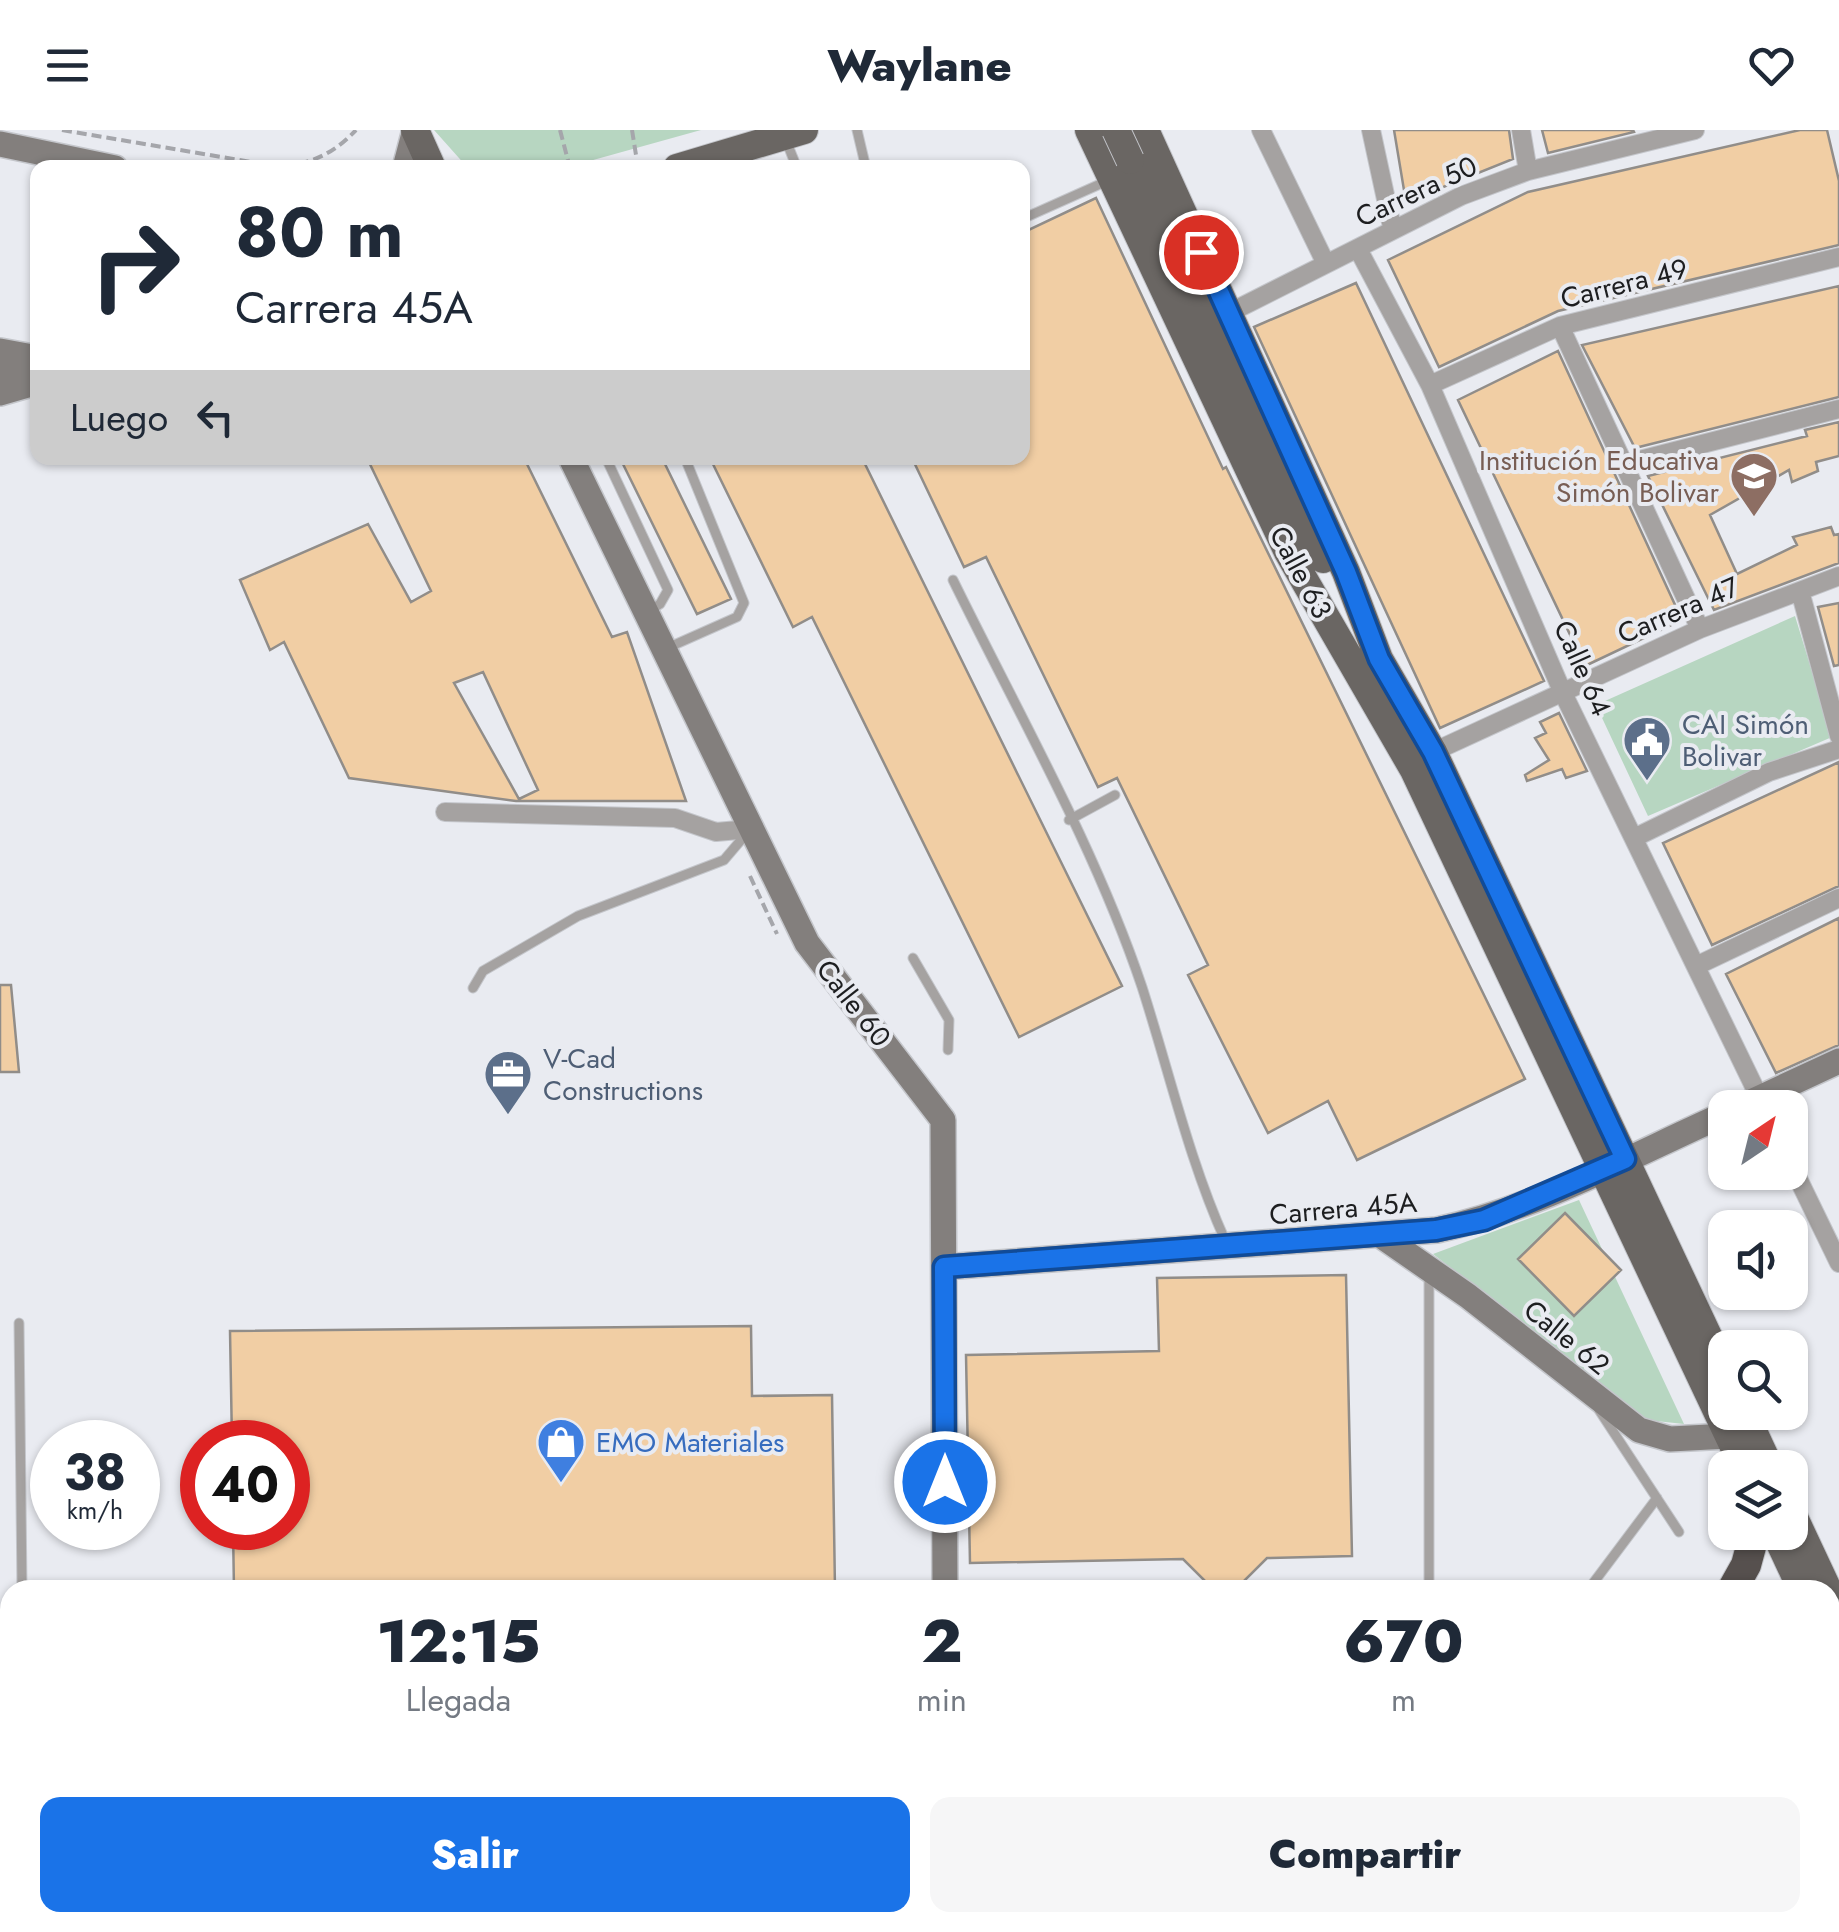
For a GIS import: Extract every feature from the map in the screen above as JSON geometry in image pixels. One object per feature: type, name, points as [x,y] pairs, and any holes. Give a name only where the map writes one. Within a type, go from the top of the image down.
[{"type":"highway","points":[[1738,1580],[1750,1550]]},
{"type":"main road","name":"Calle 63","points":[[1089,130],[1288,552],[1414,770],[1614,1164]]},
{"type":"main road","points":[[1099,130],[1111,134],[1127,130]]},
{"type":"main road","points":[[1116,130],[1281,480],[1379,659]]},
{"type":"main road","name":"Calle 63","points":[[1145,130],[1346,572],[1379,659],[1433,752],[1614,1164]]},
{"type":"main road","points":[[704,160],[794,133]]},
{"type":"main road","points":[[1110,180],[1125,157],[1144,153],[1159,160]]},
{"type":"main road","points":[[1614,1164],[1708,1340]]},
{"type":"main road","points":[[1614,1164],[1708,1363]]},
{"type":"main road","points":[[1808,1547],[1824,1580]]},
{"type":"main road","points":[[1783,1550],[1797,1580]]},
{"type":"street","points":[[1261,130],[1326,264]]},
{"type":"street","points":[[1371,130],[1392,227]]},
{"type":"street","points":[[1521,130],[1528,170]]},
{"type":"street","name":"Carrera 50","points":[[1229,313],[1358,249],[1392,227],[1528,170],[1694,130]]},
{"type":"street","points":[[0,144],[77,160]]},
{"type":"street","name":"Calle 64","points":[[1358,249],[1430,385],[1562,691],[1696,966],[1748,1090]]},
{"type":"street","name":"Carrera 49","points":[[1430,385],[1560,326],[1839,258]]},
{"type":"street","points":[[1560,326],[1700,629]]},
{"type":"street","points":[[0,351],[30,358]]},
{"type":"street","points":[[0,373],[30,363]]},
{"type":"street","points":[[0,394],[30,385]]},
{"type":"street","points":[[1624,464],[1839,409]]},
{"type":"street","name":"Calle 60","points":[[573,465],[746,835],[807,943],[942,1120],[945,1580]]},
{"type":"street","name":"Carrera 47","points":[[1433,752],[1700,629],[1839,576]]},
{"type":"street","points":[[1800,591],[1839,736]]},
{"type":"street","points":[[1634,838],[1769,772],[1839,749]]},
{"type":"street","points":[[446,812],[675,818],[716,832],[746,835]]},
{"type":"street","points":[[1696,966],[1839,898]]},
{"type":"street","points":[[1782,1090],[1839,1061]]},
{"type":"street","name":"Carrera 45A","points":[[944,1267],[1382,1236],[1484,1220],[1708,1122]]},
{"type":"street","points":[[1803,1190],[1839,1264]]},
{"type":"street","name":"Calle 62","points":[[1382,1236],[1429,1267],[1628,1423],[1656,1436],[1685,1440],[1718,1430]]},
{"type":"lane","points":[[857,130],[864,160]]},
{"type":"lane","points":[[794,133],[796,160]]},
{"type":"lane","points":[[1030,215],[1110,180]]},
{"type":"lane","points":[[609,465],[668,590],[660,604],[645,614]]},
{"type":"lane","points":[[662,650],[736,617],[744,603],[688,465]]},
{"type":"lane","points":[[953,580],[1103,890],[1142,988],[1159,1053],[1228,1248]]},
{"type":"lane","points":[[1069,820],[1115,795]]},
{"type":"lane","points":[[473,988],[483,971],[578,916],[724,860],[746,835]]},
{"type":"lane","points":[[913,958],[948,1020],[948,1050]]},
{"type":"lane","points":[[1429,1267],[1429,1580]]},
{"type":"lane","points":[[19,1322],[22,1580]]},
{"type":"lane","points":[[1586,1392],[1680,1532]]},
{"type":"lane","points":[[1596,1580],[1657,1498]]},
{"type":"path","points":[[62,130],[240,160]]},
{"type":"path","points":[[315,160],[356,130]]},
{"type":"path","points":[[560,130],[568,160]]},
{"type":"path","points":[[562,138],[568,130]]},
{"type":"path","points":[[632,130],[636,156]]},
{"type":"path","points":[[746,835],[752,862],[749,879],[775,933],[784,938]]},
{"type":"green space","points":[[434,130],[701,130],[593,160],[461,160]]},
{"type":"green space","points":[[1795,616],[1832,737],[1648,816],[1596,705]]},
{"type":"green space","points":[[1579,1200],[1684,1424],[1647,1420],[1433,1254]]},
{"type":"building","points":[[1394,130],[1509,130],[1513,159],[1406,202]]},
{"type":"building","points":[[1542,130],[1633,130],[1634,132],[1548,153]]},
{"type":"building","points":[[1800,130],[1827,130],[1839,181],[1839,245],[1558,311],[1439,367],[1388,260],[1528,192]]},
{"type":"building","points":[[1096,198],[1223,469],[1226,467],[1525,1079],[1357,1160],[1328,1101],[1268,1133],[1188,975],[1208,965],[1117,778],[1098,787],[986,557],[964,567],[915,465],[1030,465],[1030,229]]},
{"type":"building","points":[[1356,283],[1544,681],[1440,728],[1254,327]]},
{"type":"building","points":[[1839,286],[1839,397],[1635,448],[1582,345]]},
{"type":"building","points":[[1558,351],[1682,620],[1585,666],[1458,400]]},
{"type":"building","name":"Institución Educativa Simón Bolivar","points":[[1839,422],[1839,456],[1816,462],[1818,471],[1792,482],[1789,470],[1710,515],[1737,574],[1797,545],[1793,537],[1831,527],[1834,535],[1839,534],[1839,563],[1714,610],[1648,476],[1807,436],[1805,430]]},
{"type":"building","points":[[370,465],[527,465],[612,637],[627,632],[686,801],[516,801],[349,778],[284,642],[270,650],[240,580],[368,524],[411,602],[431,591]],"holes":[[[483,672],[538,790],[519,799],[454,683]]]},
{"type":"building","points":[[623,465],[665,465],[731,599],[697,614]]},
{"type":"building","points":[[713,465],[865,465],[1122,986],[1019,1037],[812,617],[793,627]]},
{"type":"building","points":[[1839,603],[1839,665],[1834,666],[1818,607]]},
{"type":"building","points":[[1559,713],[1587,771],[1566,778],[1562,769],[1527,781],[1525,775],[1549,760],[1535,738],[1546,733],[1540,722]]},
{"type":"building","points":[[1839,762],[1839,886],[1712,945],[1663,843]]},
{"type":"building","points":[[1839,918],[1839,1045],[1776,1073],[1726,974]]},
{"type":"building","points":[[0,985],[11,985],[19,1072],[0,1072]]},
{"type":"building","points":[[1565,1213],[1621,1270],[1574,1316],[1518,1259]]},
{"type":"building","points":[[1346,1275],[1352,1556],[1267,1558],[1245,1580],[1204,1580],[1183,1559],[970,1563],[966,1355],[1159,1351],[1157,1278]]},
{"type":"building","name":"EMO Materiales","points":[[751,1326],[752,1396],[832,1395],[835,1580],[234,1580],[233,1550],[310,1550],[310,1420],[232,1420],[230,1331]]},
{"type":"place","name":"Institución Educativa Simón Bolivar","points":[[1754,518]]},
{"type":"place","name":"CAI Simón Bolivar","points":[[1647,782]]},
{"type":"place","name":"V-Cad Constructions","points":[[508,1116]]},
{"type":"place","name":"EMO Materiales","points":[[561,1484]]},
{"type":"route","points":[[945,1482],[944,1267],[1436,1230],[1484,1220],[1625,1159],[1433,752],[1379,659],[1346,572],[1201,252]]}]
